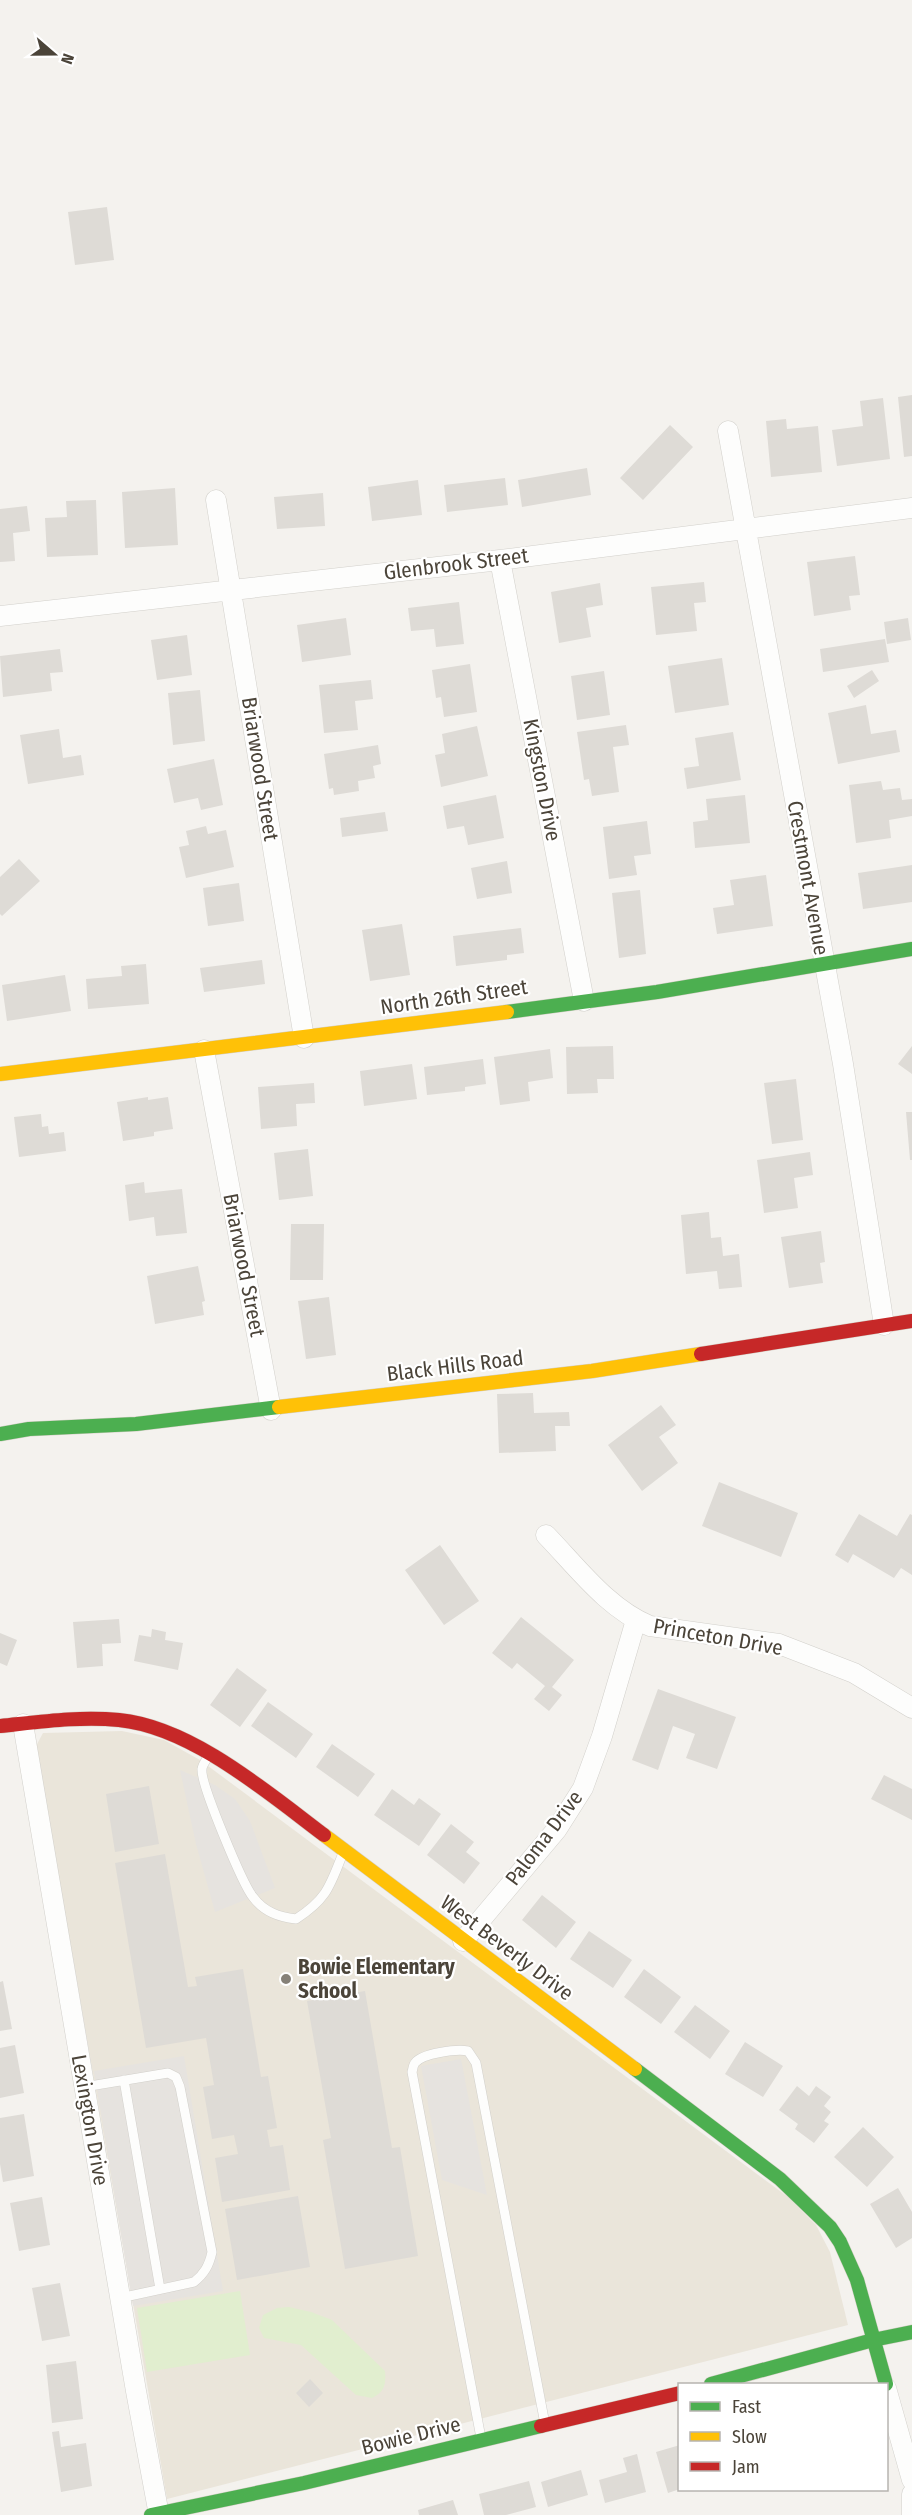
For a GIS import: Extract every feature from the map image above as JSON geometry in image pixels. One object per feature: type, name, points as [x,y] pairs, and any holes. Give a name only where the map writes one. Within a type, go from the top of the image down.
[{"type":"street","name":"Crestmont Avenue","points":[[728,431],[843,1064],[884,1325]]},
{"type":"street","name":"Briarwood Street","points":[[216,500],[304,1038]]},
{"type":"street","name":"Glenbrook Street","points":[[0,616],[500,560],[912,508]]},
{"type":"street","name":"Kingston Drive","points":[[500,560],[584,1001]]},
{"type":"street","name":"North 26th Street","points":[[0,1074],[304,1038],[657,992],[912,949]]},
{"type":"street","name":"Briarwood Street","points":[[204,1050],[271,1410]]},
{"type":"street","name":"Black Hills Road","points":[[0,1434],[29,1429],[136,1424],[271,1410],[592,1371],[912,1321]]},
{"type":"street","name":"Princeton Drive","points":[[546,1535],[614,1604],[636,1620],[650,1626],[779,1644],[854,1673],[912,1708]]},
{"type":"street","name":"Paloma Drive","points":[[463,1941],[557,1828],[583,1788],[602,1736],[636,1620]]},
{"type":"street","name":"West Beverly Drive","points":[[0,1726],[83,1718],[126,1721],[161,1729],[209,1755],[285,1806],[780,2179],[811,2206],[831,2229],[848,2255],[885,2383]]},
{"type":"street","name":"Lexington Drive","points":[[23,1724],[156,2514]]},
{"type":"street","points":[[718,2383],[873,2340],[912,2332]]},
{"type":"street","points":[[888,2393],[912,2480]]},
{"type":"street","name":"Bowie Drive","points":[[156,2514],[304,2484],[678,2394]]},
{"type":"street","points":[[912,2494],[912,2515]]},
{"type":"lane","points":[[209,1755],[202,1769],[208,1799],[252,1897],[269,1912],[283,1918],[296,1919],[315,1906],[327,1892],[344,1851]]},
{"type":"lane","points":[[482,2440],[412,2072],[415,2063],[424,2056],[460,2049],[468,2051],[476,2063],[545,2427]]},
{"type":"lane","points":[[84,2087],[168,2073],[176,2077],[180,2087],[212,2252],[210,2263],[194,2282],[120,2298]]},
{"type":"lane","points":[[124,2080],[160,2289]]},
{"type":"shaded area","name":"Bowie Elementary School","points":[[122,1731],[164,1740],[200,1760],[788,2197],[816,2225],[830,2252],[848,2325],[167,2499],[36,1746],[43,1733]]},
{"type":"shaded area","points":[[180,1770],[215,1785],[235,1799],[250,1821],[275,1888],[215,1912],[196,1844]]},
{"type":"shaded area","points":[[184,2056],[223,2291],[133,2306],[94,2071]]},
{"type":"shaded area","points":[[461,2059],[487,2195],[442,2180],[421,2066]]},
{"type":"green space","points":[[240,2291],[250,2355],[147,2372],[137,2308]]},
{"type":"green space","points":[[289,2307],[332,2320],[385,2371],[385,2384],[380,2393],[372,2398],[356,2395],[301,2345],[264,2338],[259,2328],[263,2315],[277,2308]]},
{"type":"building","points":[[107,207],[114,260],[75,265],[68,212]]},
{"type":"building","points":[[912,395],[912,456],[904,457],[898,397]]},
{"type":"building","points":[[883,398],[890,459],[837,466],[832,430],[863,426],[860,401]]},
{"type":"building","points":[[786,419],[787,429],[818,426],[822,472],[771,477],[766,421]]},
{"type":"building","points":[[670,425],[693,447],[643,500],[620,478]]},
{"type":"building","points":[[587,468],[591,495],[522,507],[518,480]]},
{"type":"building","points":[[505,478],[508,505],[447,512],[444,485]]},
{"type":"building","points":[[418,480],[422,515],[372,521],[368,487]]},
{"type":"building","points":[[175,488],[178,545],[125,548],[122,492]]},
{"type":"building","points":[[323,493],[325,526],[277,529],[274,497]]},
{"type":"building","points":[[96,500],[98,555],[47,557],[45,518],[67,517],[66,501]]},
{"type":"building","points":[[27,506],[30,531],[13,533],[15,561],[0,562],[0,509]]},
{"type":"building","points":[[855,556],[860,595],[849,596],[851,610],[814,616],[807,562]]},
{"type":"building","points":[[704,582],[706,602],[694,603],[697,631],[656,635],[651,587]]},
{"type":"building","points":[[600,583],[603,605],[586,608],[591,637],[559,643],[551,592]]},
{"type":"building","points":[[459,602],[464,644],[436,647],[434,629],[411,631],[408,608]]},
{"type":"building","points":[[346,618],[351,655],[302,662],[297,625]]},
{"type":"building","points":[[908,618],[911,640],[887,644],[884,622]]},
{"type":"building","points":[[187,635],[192,675],[157,680],[151,640]]},
{"type":"building","points":[[885,639],[889,662],[823,672],[820,649]]},
{"type":"building","points":[[60,649],[63,672],[50,673],[52,691],[3,697],[0,656]]},
{"type":"building","points":[[722,658],[729,705],[675,713],[668,666]]},
{"type":"building","points":[[470,664],[477,712],[444,717],[441,697],[436,698],[432,670]]},
{"type":"building","points":[[872,670],[879,681],[854,698],[847,686]]},
{"type":"building","points":[[604,671],[610,715],[577,720],[571,676]]},
{"type":"building","points":[[371,680],[373,699],[355,701],[358,730],[324,733],[319,685]]},
{"type":"building","points":[[200,690],[205,741],[173,745],[168,693]]},
{"type":"building","points":[[866,705],[871,734],[896,730],[900,752],[838,764],[828,713]]},
{"type":"building","points":[[626,725],[629,745],[613,747],[619,792],[592,796],[589,779],[584,780],[577,732]]},
{"type":"building","points":[[477,726],[488,776],[441,787],[435,755],[445,753],[442,734]]},
{"type":"building","points":[[59,729],[63,758],[81,755],[84,775],[28,784],[20,735]]},
{"type":"building","points":[[733,732],[741,780],[687,789],[684,768],[699,766],[695,738]]},
{"type":"building","points":[[378,745],[381,764],[373,766],[375,778],[358,781],[359,791],[334,795],[333,788],[329,789],[324,754]]},
{"type":"building","points":[[214,759],[223,805],[201,810],[198,798],[174,803],[167,769]]},
{"type":"building","points":[[881,781],[883,790],[900,788],[902,800],[912,799],[912,816],[889,820],[891,838],[856,843],[849,785]]},
{"type":"building","points":[[496,795],[504,838],[468,845],[464,826],[447,829],[443,806]]},
{"type":"building","points":[[745,795],[750,843],[695,848],[693,822],[708,820],[706,799]]},
{"type":"building","points":[[385,812],[388,831],[342,837],[340,818]]},
{"type":"building","points":[[647,821],[651,854],[634,856],[637,875],[609,879],[603,827]]},
{"type":"building","points":[[206,826],[208,834],[226,830],[234,867],[186,878],[179,847],[189,845],[186,831]]},
{"type":"building","points":[[19,859],[40,881],[2,916],[0,914],[0,877]]},
{"type":"building","points":[[507,861],[512,893],[477,899],[471,868]]},
{"type":"building","points":[[912,865],[912,902],[863,909],[858,873]]},
{"type":"building","points":[[766,875],[773,926],[717,934],[713,908],[734,905],[730,880]]},
{"type":"building","points":[[239,883],[244,921],[208,926],[203,888]]},
{"type":"building","points":[[640,890],[646,954],[619,958],[612,893]]},
{"type":"building","points":[[402,924],[410,975],[370,981],[362,930]]},
{"type":"building","points":[[521,928],[524,953],[507,955],[507,960],[456,966],[453,936]]},
{"type":"building","points":[[262,960],[265,984],[204,992],[200,968]]},
{"type":"building","points":[[146,964],[149,1004],[88,1009],[86,979],[122,976],[121,966]]},
{"type":"building","points":[[65,975],[71,1011],[7,1021],[2,985]]},
{"type":"building","points":[[613,1046],[614,1079],[597,1079],[598,1093],[567,1094],[566,1047]]},
{"type":"building","points":[[912,1046],[912,1074],[898,1064]]},
{"type":"building","points":[[550,1049],[553,1078],[528,1082],[530,1101],[500,1105],[494,1057]]},
{"type":"building","points":[[483,1059],[486,1084],[465,1087],[465,1091],[427,1095],[424,1067]]},
{"type":"building","points":[[412,1064],[417,1099],[364,1106],[360,1071]]},
{"type":"building","points":[[796,1079],[803,1140],[772,1144],[764,1083]]},
{"type":"building","points":[[314,1083],[315,1103],[296,1104],[297,1126],[261,1129],[258,1087]]},
{"type":"building","points":[[148,1097],[148,1100],[168,1097],[173,1129],[154,1132],[154,1136],[123,1141],[117,1102]]},
{"type":"building","points":[[906,1112],[912,1112],[912,1160],[910,1160]]},
{"type":"building","points":[[41,1114],[42,1127],[48,1126],[49,1134],[64,1132],[66,1151],[19,1157],[14,1117]]},
{"type":"building","points":[[308,1149],[313,1196],[279,1200],[274,1153]]},
{"type":"building","points":[[810,1152],[813,1175],[794,1178],[798,1208],[764,1213],[757,1160]]},
{"type":"building","points":[[144,1182],[145,1193],[182,1189],[187,1233],[156,1236],[154,1217],[129,1221],[125,1185]]},
{"type":"building","points":[[709,1212],[711,1238],[721,1237],[723,1256],[739,1254],[742,1287],[719,1289],[717,1271],[686,1274],[681,1215]]},
{"type":"building","points":[[291,1224],[324,1224],[323,1280],[290,1280]]},
{"type":"building","points":[[821,1231],[825,1262],[820,1263],[823,1283],[789,1288],[781,1237]]},
{"type":"building","points":[[198,1266],[205,1301],[202,1302],[204,1315],[155,1324],[147,1276]]},
{"type":"building","points":[[329,1297],[336,1355],[306,1359],[298,1301]]},
{"type":"building","points":[[533,1393],[534,1413],[569,1412],[570,1426],[555,1426],[556,1451],[499,1453],[497,1394]]},
{"type":"building","points":[[661,1405],[676,1425],[659,1437],[678,1463],[642,1491],[608,1445]]},
{"type":"building","points":[[719,1482],[798,1513],[781,1557],[702,1526]]},
{"type":"building","points":[[859,1514],[897,1536],[910,1514],[912,1515],[912,1575],[901,1568],[894,1578],[853,1554],[848,1563],[835,1555]]},
{"type":"building","points":[[440,1545],[479,1601],[444,1625],[405,1570]]},
{"type":"building","points":[[521,1617],[574,1660],[552,1687],[562,1695],[549,1711],[534,1699],[545,1686],[517,1663],[512,1669],[492,1653]]},
{"type":"building","points":[[119,1619],[121,1643],[102,1644],[103,1666],[77,1668],[73,1622]]},
{"type":"building","points":[[152,1629],[166,1632],[165,1640],[183,1643],[178,1670],[134,1661],[139,1635],[151,1637]]},
{"type":"building","points":[[0,1633],[17,1640],[7,1666],[0,1663]]},
{"type":"building","points":[[237,1668],[267,1690],[240,1727],[210,1705]]},
{"type":"building","points":[[658,1689],[736,1717],[717,1769],[686,1758],[695,1734],[673,1726],[658,1770],[632,1760]]},
{"type":"building","points":[[268,1702],[313,1734],[296,1758],[251,1726]]},
{"type":"building","points":[[332,1744],[375,1774],[358,1797],[316,1767]]},
{"type":"building","points":[[884,1775],[912,1789],[912,1820],[871,1799]]},
{"type":"building","points":[[149,1786],[159,1844],[115,1852],[106,1794]]},
{"type":"building","points":[[392,1789],[414,1805],[419,1798],[441,1814],[419,1846],[374,1815]]},
{"type":"building","points":[[451,1824],[474,1842],[466,1852],[480,1863],[464,1884],[427,1855]]},
{"type":"building","points":[[165,1854],[188,1987],[197,1986],[195,1977],[243,1969],[261,2077],[268,2076],[277,2128],[267,2130],[270,2147],[283,2145],[290,2190],[222,2202],[215,2158],[238,2154],[234,2135],[212,2139],[203,2087],[214,2085],[206,2038],[146,2048],[115,1863]]},
{"type":"building","points":[[542,1895],[576,1922],[556,1948],[522,1920]]},
{"type":"building","points":[[589,1931],[632,1960],[613,1988],[570,1959]]},
{"type":"building","points":[[644,1969],[681,1997],[661,2024],[624,1997]]},
{"type":"building","points":[[3,1981],[12,2029],[0,2031],[0,1982]]},
{"type":"building","points":[[365,1991],[392,2148],[400,2147],[418,2256],[345,2269],[323,2140],[331,2138],[307,2001]]},
{"type":"building","points":[[695,2005],[730,2031],[710,2059],[674,2032]]},
{"type":"building","points":[[745,2042],[783,2066],[763,2097],[725,2074]]},
{"type":"building","points":[[15,2045],[24,2093],[0,2098],[0,2048]]},
{"type":"building","points":[[797,2086],[809,2096],[816,2086],[831,2097],[824,2106],[831,2112],[824,2121],[829,2124],[814,2143],[795,2129],[798,2124],[779,2110]]},
{"type":"building","points":[[24,2114],[34,2176],[3,2182],[0,2164],[0,2118]]},
{"type":"building","points":[[863,2127],[894,2157],[867,2187],[834,2157]]},
{"type":"building","points":[[898,2188],[912,2212],[912,2238],[896,2248],[870,2204]]},
{"type":"building","points":[[298,2196],[310,2267],[237,2280],[225,2209]]},
{"type":"building","points":[[42,2197],[50,2245],[19,2251],[10,2203]]},
{"type":"building","points":[[60,2283],[70,2336],[42,2341],[32,2288]]},
{"type":"building","points":[[76,2361],[83,2419],[52,2423],[46,2365]]},
{"type":"building","points":[[310,2379],[323,2393],[309,2407],[296,2393]]},
{"type":"building","points":[[59,2431],[61,2447],[86,2443],[92,2486],[61,2492],[52,2432]]},
{"type":"building","points":[[678,2446],[678,2490],[668,2493],[656,2452]]},
{"type":"building","points":[[637,2454],[646,2492],[605,2503],[599,2480],[627,2472],[623,2458]]},
{"type":"building","points":[[581,2470],[588,2495],[548,2507],[541,2482]]},
{"type":"building","points":[[529,2481],[536,2507],[506,2515],[484,2515],[479,2494]]},
{"type":"building","points":[[453,2500],[458,2515],[419,2515],[418,2510]]},
{"type":"traffic: fast","points":[[507,1012],[657,992],[912,949]]},
{"type":"traffic: fast","points":[[0,1434],[29,1429],[136,1424],[279,1407]]},
{"type":"traffic: fast","points":[[635,2069],[780,2179],[830,2227],[840,2242],[857,2280],[886,2383]]},
{"type":"traffic: fast","points":[[715,2383],[873,2340],[912,2332]]},
{"type":"traffic: fast","points":[[151,2515],[304,2483],[541,2426]]},
{"type":"traffic: slow","points":[[0,1074],[507,1012]]},
{"type":"traffic: slow","points":[[279,1407],[592,1371],[701,1354]]},
{"type":"traffic: slow","points":[[324,1835],[635,2069]]},
{"type":"traffic: jam","points":[[701,1354],[912,1321]]},
{"type":"traffic: jam","points":[[0,1726],[89,1719],[119,1720],[146,1725],[173,1735],[227,1764],[324,1835]]},
{"type":"traffic: jam","points":[[541,2426],[678,2393]]},
{"type":"place","name":"Bowie Elementary School","points":[[286,1979]]}]
